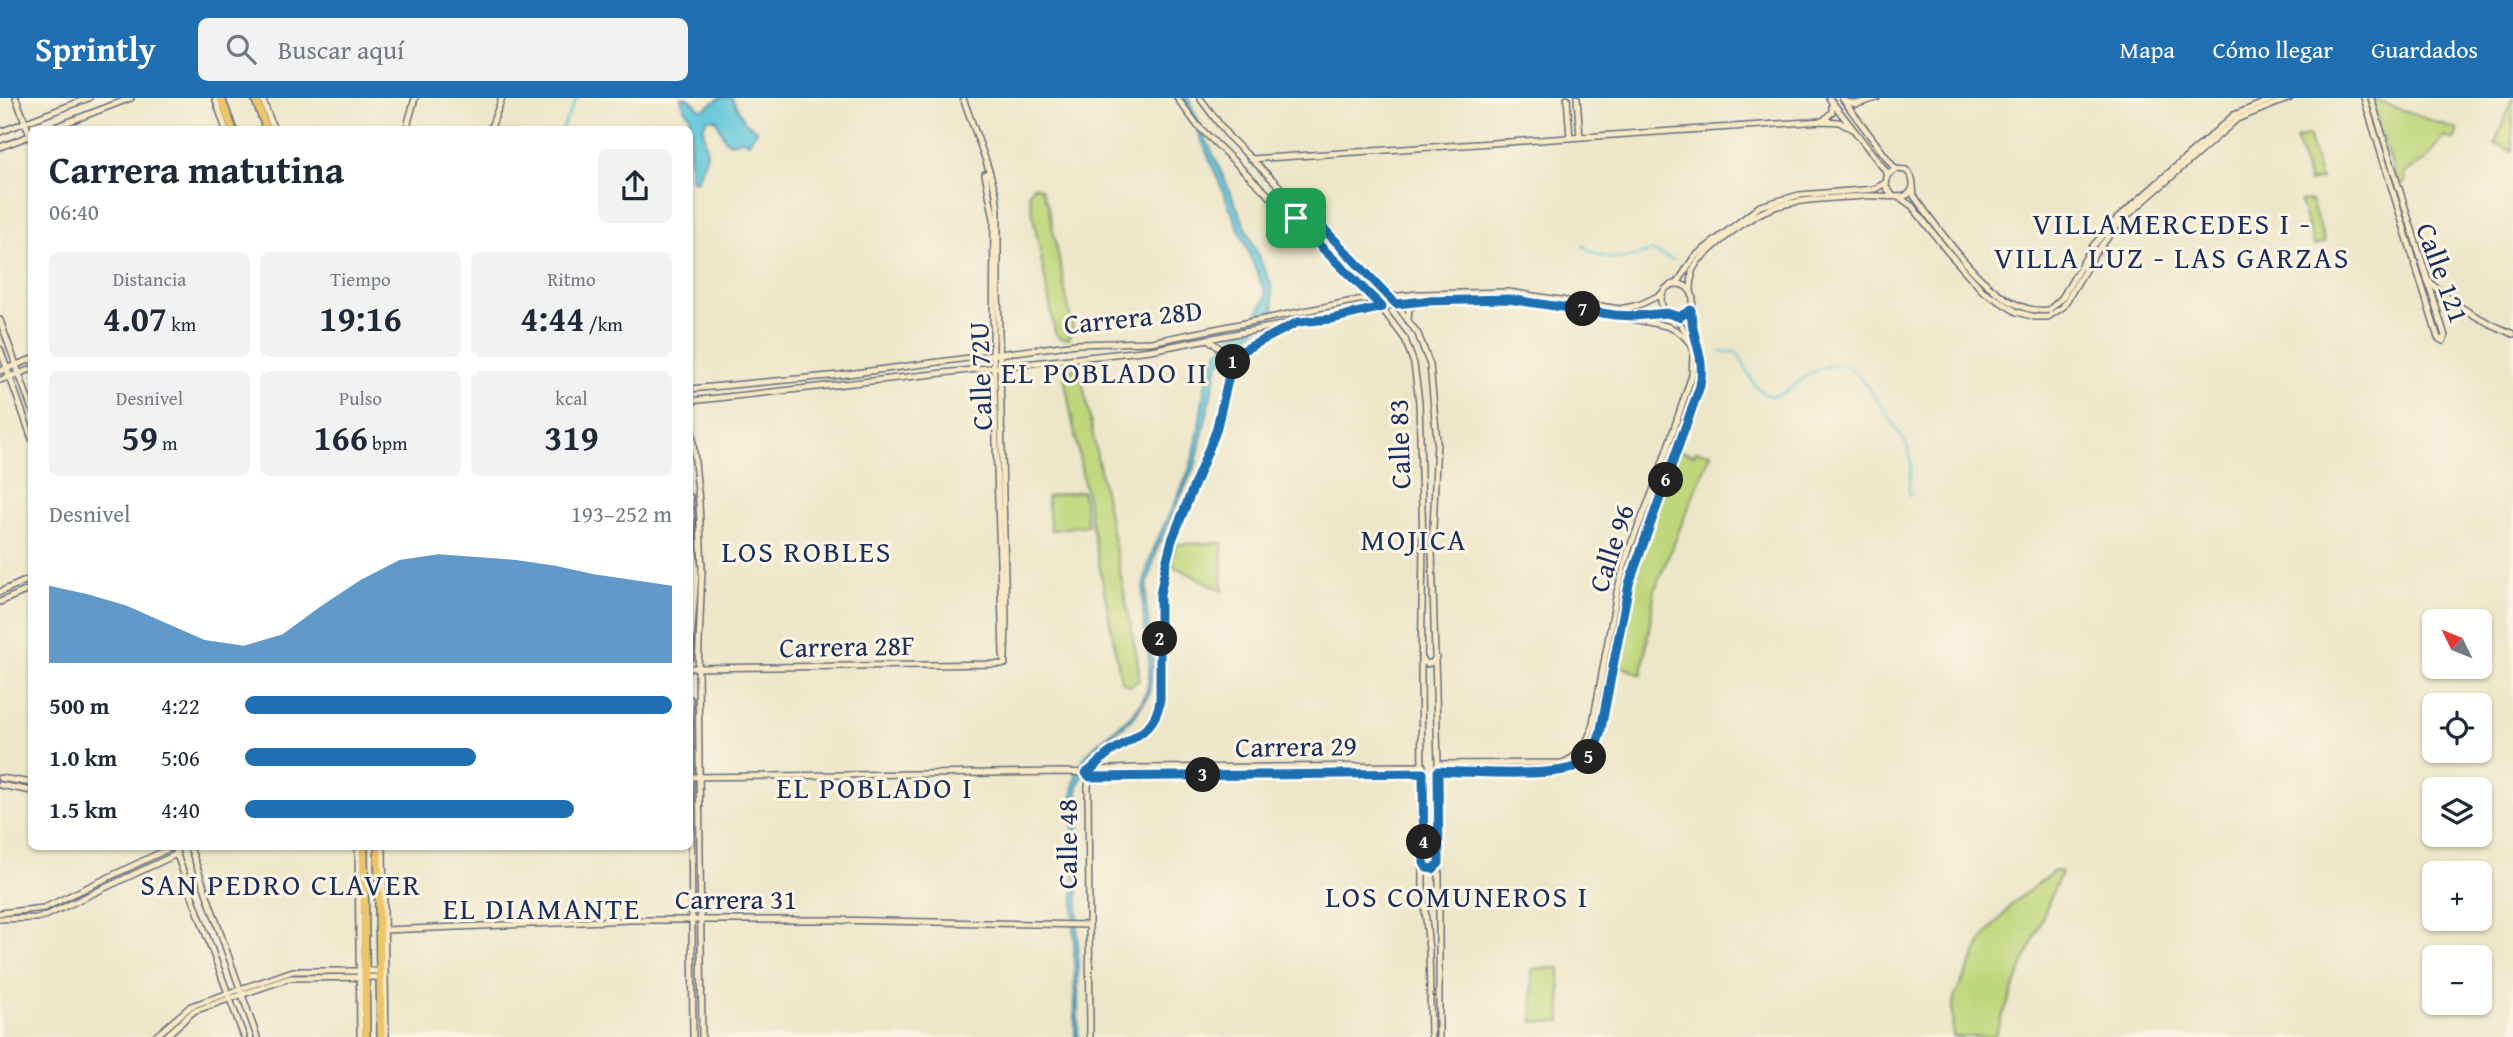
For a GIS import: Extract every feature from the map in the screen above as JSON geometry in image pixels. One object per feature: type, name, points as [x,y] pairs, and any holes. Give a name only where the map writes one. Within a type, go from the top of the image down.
[{"type":"highway","points":[[222,98],[232,126]]},
{"type":"highway","points":[[255,98],[266,126]]},
{"type":"highway","points":[[364,850],[361,975],[366,1037]]},
{"type":"highway","points":[[381,850],[381,1037]]},
{"type":"street","points":[[16,98],[28,130]]},
{"type":"street","points":[[0,132],[89,98]]},
{"type":"street","points":[[58,126],[131,98]]},
{"type":"street","points":[[215,98],[225,126]]},
{"type":"street","points":[[262,98],[272,126]]},
{"type":"street","points":[[407,126],[415,98]]},
{"type":"street","points":[[492,126],[502,98]]},
{"type":"street","name":"Calle 72U","points":[[963,98],[998,211],[1005,661]]},
{"type":"street","name":"Calle 83","points":[[1177,98],[1206,133],[1374,298],[1407,342],[1414,364],[1420,413],[1424,573],[1421,658],[1423,889],[1429,953],[1432,1037]]},
{"type":"street","name":"Calle 83","points":[[1200,98],[1223,130],[1389,296],[1408,320],[1424,348],[1436,413],[1433,544],[1438,767],[1439,1037]]},
{"type":"street","points":[[1567,98],[1570,138]]},
{"type":"street","points":[[1577,98],[1580,138]]},
{"type":"street","points":[[1844,100],[1857,104],[1877,98]]},
{"type":"street","points":[[2047,314],[2058,303],[2092,247],[2118,218],[2234,116],[2276,98]]},
{"type":"street","points":[[1676,317],[1684,316],[1691,310],[1694,302],[1691,291],[1692,271],[1698,261],[1755,216],[1789,203],[1892,195],[1912,206],[1953,260],[1983,291],[2017,312],[2035,317],[2047,314],[2063,307],[2094,255],[2121,221],[2237,120],[2290,98]]},
{"type":"street","name":"Calle 121","points":[[2364,98],[2434,327],[2439,340],[2443,341],[2445,336],[2371,98]]},
{"type":"street","points":[[1823,121],[1832,112],[1830,99]]},
{"type":"street","points":[[1830,99],[1888,174]]},
{"type":"street","points":[[1844,100],[1895,169],[1909,172],[1913,178],[1914,196],[1977,275],[2010,300],[2047,314]]},
{"type":"street","points":[[1855,114],[1857,104]]},
{"type":"street","points":[[1251,159],[1823,121],[1839,122],[1852,129]]},
{"type":"street","points":[[0,147],[28,139]]},
{"type":"street","points":[[1892,195],[1887,191],[1885,183],[1888,174],[1895,169]]},
{"type":"street","name":"Calle 72U","points":[[988,174],[994,219],[993,367],[1005,661]]},
{"type":"street","points":[[1677,284],[1694,257],[1760,206],[1799,195],[1872,190],[1885,183]]},
{"type":"street","points":[[1899,197],[1908,195],[1913,186]]},
{"type":"street","points":[[1281,206],[1289,207],[1291,198]]},
{"type":"street","points":[[1297,223],[1299,213],[1310,215]]},
{"type":"street","points":[[2425,276],[2448,299],[2470,315],[2513,334]]},
{"type":"street","points":[[1620,312],[1662,294],[1668,287],[1677,284],[1684,285],[1691,291]]},
{"type":"street","name":"Carrera 28D","points":[[693,389],[840,375],[1076,344],[1151,342],[1389,296],[1508,292],[1620,312],[1672,327],[1682,333],[1692,346]]},
{"type":"street","points":[[1662,294],[1661,304],[1687,331],[1692,346]]},
{"type":"street","name":"Carrera 28D","points":[[693,401],[1130,353],[1298,322],[1331,319],[1396,304],[1508,299],[1620,312],[1667,313]]},
{"type":"street","points":[[1408,320],[1409,309],[1420,302]]},
{"type":"street","name":"Calle 96","points":[[1438,767],[1526,772],[1566,770],[1589,756],[1598,741],[1629,584],[1700,386],[1702,358],[1691,324],[1691,310]]},
{"type":"street","points":[[0,320],[28,399]]},
{"type":"street","name":"Carrera 28D","points":[[1230,358],[1298,322]]},
{"type":"street","points":[[1208,339],[1230,358]]},
{"type":"street","name":"Calle 96","points":[[1438,767],[1562,763],[1575,756],[1587,742],[1592,728],[1616,592],[1689,388],[1693,368],[1692,346]]},
{"type":"street","points":[[0,349],[28,428]]},
{"type":"street","name":"Calle 48","points":[[1090,1037],[1086,925],[1088,773],[1112,751],[1144,733],[1157,715],[1160,699],[1161,587],[1172,540],[1216,431],[1230,358]]},
{"type":"street","points":[[0,371],[28,360]]},
{"type":"street","points":[[0,380],[28,371]]},
{"type":"street","points":[[1418,391],[1426,399],[1434,392]]},
{"type":"street","points":[[1420,413],[1428,406],[1436,413]]},
{"type":"street","points":[[693,442],[702,569],[698,668],[702,1037]]},
{"type":"street","points":[[693,504],[699,502]]},
{"type":"street","points":[[693,540],[696,574],[693,616]]},
{"type":"street","points":[[0,592],[28,580]]},
{"type":"street","points":[[0,602],[28,590]]},
{"type":"street","points":[[1421,658],[1425,663],[1431,664],[1436,657]]},
{"type":"street","name":"Carrera 28F","points":[[693,668],[1005,661]]},
{"type":"street","points":[[1421,680],[1428,673],[1436,678]]},
{"type":"street","name":"Carrera 29","points":[[693,776],[1423,769]]},
{"type":"street","points":[[0,778],[28,782]]},
{"type":"street","points":[[0,785],[28,790]]},
{"type":"street","points":[[0,913],[44,908],[166,850]]},
{"type":"street","points":[[169,858],[170,850]]},
{"type":"street","points":[[172,850],[177,854],[244,1037]]},
{"type":"street","points":[[191,850],[257,1037]]},
{"type":"street","points":[[358,850],[361,921]]},
{"type":"street","points":[[691,850],[693,1037]]},
{"type":"street","points":[[0,919],[31,919],[47,915],[177,854]]},
{"type":"street","points":[[1424,863],[1430,869],[1436,868],[1439,863]]},
{"type":"street","points":[[1423,889],[1425,884],[1431,881],[1439,889]]},
{"type":"street","points":[[165,1037],[194,1011],[242,991],[290,978],[382,974],[384,930],[381,901]]},
{"type":"street","points":[[44,908],[42,912],[47,915]]},
{"type":"street","points":[[30,911],[34,914],[31,919]]},
{"type":"street","name":"Carrera 31","points":[[384,930],[692,920],[1086,925]]},
{"type":"street","points":[[155,1037],[191,1006],[228,996]]},
{"type":"street","points":[[383,1002],[386,1037]]},
{"type":"street","points":[[360,1037],[363,1024]]},
{"type":"green space","points":[[2513,98],[2513,151],[2495,144]]},
{"type":"green space","points":[[2371,99],[2458,130],[2454,140],[2444,137],[2426,160],[2404,173],[2405,183],[2398,185]]},
{"type":"green space","points":[[2308,135],[2321,179],[2309,182],[2296,139]]},
{"type":"green space","points":[[1033,186],[1041,188],[1048,205],[1073,329],[1068,339],[1060,338],[1055,333],[1029,194]]},
{"type":"green space","points":[[2311,201],[2325,242],[2314,246],[2300,202]]},
{"type":"green space","points":[[1073,369],[1079,372],[1083,384],[1138,663],[1139,680],[1130,686],[1121,681],[1064,376],[1067,371]]},
{"type":"green space","points":[[1677,450],[1694,455],[1696,451],[1711,453],[1655,589],[1642,675],[1623,667],[1612,667],[1629,584]]},
{"type":"green space","points":[[1082,491],[1088,525],[1051,530],[1047,496]]},
{"type":"green space","points":[[1222,543],[1223,591],[1170,564],[1176,544]]},
{"type":"green space","points":[[2054,871],[2061,872],[1994,1037],[1953,1037],[1954,998],[1983,939],[2013,903]]},
{"type":"green space","points":[[1560,968],[1561,1022],[1533,1022],[1532,969]]},
{"type":"water","points":[[681,98],[689,98],[699,108],[704,109],[720,98],[732,98],[745,122],[757,130],[749,142],[741,140],[731,143],[725,140],[716,119],[707,119],[703,127],[707,154],[697,181],[693,180],[693,126],[690,126],[690,116]]},
{"type":"water","points":[[1184,98],[1188,98],[1271,284],[1274,310],[1218,364],[1196,463],[1157,549],[1147,586],[1146,602],[1153,665],[1149,694],[1134,717],[1090,757],[1078,786],[1078,1037],[1075,1037],[1073,804],[1076,776],[1094,747],[1135,711],[1147,689],[1149,665],[1143,598],[1147,568],[1190,467],[1213,360],[1222,346],[1252,319],[1266,294]]},
{"type":"waterway","points":[[563,126],[577,98]]},
{"type":"waterway","points":[[1583,245],[1607,258],[1625,258],[1652,251],[1673,260]]},
{"type":"waterway","points":[[1721,352],[1736,352],[1761,392],[1772,396],[1782,393],[1821,368],[1839,365],[1851,369],[1873,394],[1908,448],[1911,460],[1910,496]]},
{"type":"district","name":"VILLAMERCEDES I - VILLA LUZ - LAS GARZAS","points":[[2172,241]]},
{"type":"district","name":"EL POBLADO II","points":[[1105,373]]},
{"type":"district","name":"MOJICA","points":[[1414,540]]},
{"type":"district","name":"LOS ROBLES","points":[[807,552]]},
{"type":"district","name":"EL POBLADO I","points":[[875,788]]},
{"type":"district","name":"SAN PEDRO CLAVER","points":[[281,885]]},
{"type":"district","name":"LOS COMUNEROS I","points":[[1457,897]]},
{"type":"district","name":"EL DIAMANTE","points":[[542,909]]},
{"type":"route","points":[[1301,212],[1310,215],[1396,304],[1508,299],[1615,315],[1667,313],[1679,317],[1691,310],[1691,324],[1701,352],[1700,386],[1629,584],[1595,748],[1585,761],[1566,770],[1438,771],[1439,863],[1433,869],[1427,868],[1424,863],[1423,773],[1090,777],[1086,773],[1112,751],[1144,733],[1153,723],[1160,707],[1161,587],[1166,563],[1172,540],[1216,431],[1236,354],[1298,322],[1331,319],[1382,307],[1296,222],[1296,218],[1301,212]]}]
